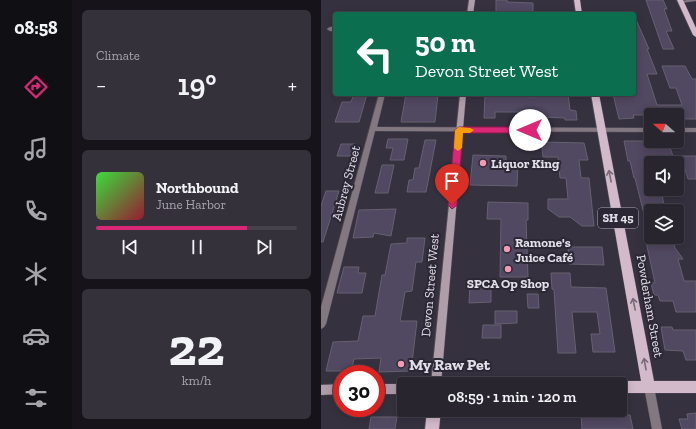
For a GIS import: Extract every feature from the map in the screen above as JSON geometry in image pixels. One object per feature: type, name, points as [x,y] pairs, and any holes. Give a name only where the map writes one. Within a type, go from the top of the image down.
[{"type":"main road","points":[[577,0],[579,12]]},
{"type":"main road","points":[[680,1],[696,35]]},
{"type":"main road","name":"Powderham Street","points":[[595,96],[649,387]]},
{"type":"main road","points":[[627,387],[696,387]]},
{"type":"main road","points":[[432,429],[433,417]]},
{"type":"street","points":[[470,12],[472,0]]},
{"type":"street","name":"Aubrey Street","points":[[321,324],[381,96]]},
{"type":"street","name":"Devon Street West","points":[[437,377],[463,96]]},
{"type":"street","points":[[372,129],[644,130]]},
{"type":"street","points":[[684,130],[696,130]]},
{"type":"street","name":"Powderham Street","points":[[649,387],[657,429]]},
{"type":"street","points":[[321,390],[333,389]]},
{"type":"street","points":[[385,389],[397,389]]},
{"type":"lane","points":[[680,1],[691,2],[695,0]]},
{"type":"building","points":[[496,0],[533,3],[533,12],[496,12]]},
{"type":"building","points":[[646,0],[663,0],[667,9],[664,9],[672,31],[666,31],[674,49],[663,49]]},
{"type":"building","points":[[636,20],[649,49],[647,49],[657,74],[647,74],[657,105],[682,105],[676,88],[670,88],[662,66],[685,66],[692,79],[696,79],[696,119],[684,119],[684,108],[644,108],[644,115],[633,115],[634,118],[619,119],[613,96],[636,96]]},
{"type":"building","points":[[353,96],[366,96],[359,122],[335,122],[342,102],[351,102]]},
{"type":"building","points":[[406,96],[438,96],[435,122],[401,122]]},
{"type":"building","points":[[485,96],[568,96],[570,110],[576,111],[577,120],[540,117],[539,112],[495,112],[495,118],[484,118]]},
{"type":"building","points":[[388,139],[408,139],[404,160],[390,160],[393,148],[386,148]]},
{"type":"building","points":[[425,140],[436,140],[426,192],[407,192],[409,180],[413,180],[415,168],[419,168]]},
{"type":"building","points":[[624,141],[644,141],[644,148],[670,148],[673,156],[644,156],[644,196],[662,196],[664,204],[644,204],[644,214],[630,161],[628,161]]},
{"type":"building","points":[[545,142],[584,143],[588,160],[579,160],[581,178],[589,178],[594,226],[582,226],[570,217],[559,217],[548,209],[548,199],[568,199],[566,178],[560,178],[558,157],[543,157],[542,147],[545,146]]},
{"type":"building","points":[[341,144],[355,144],[352,156],[337,156]]},
{"type":"building","points":[[473,155],[506,156],[506,161],[518,161],[517,186],[470,185]]},
{"type":"building","points":[[684,156],[696,156],[696,179],[688,179],[684,166]]},
{"type":"building","points":[[382,165],[394,165],[388,193],[375,193]]},
{"type":"building","points":[[326,191],[339,191],[323,242],[321,242],[321,206]]},
{"type":"building","points":[[488,202],[528,203],[528,220],[526,220],[528,277],[500,277],[501,219],[487,219]]},
{"type":"building","points":[[396,209],[391,236],[374,233],[373,237],[353,238],[359,210]]},
{"type":"building","points":[[407,238],[425,238],[422,262],[416,262],[412,291],[405,292],[400,321],[417,321],[411,371],[385,372],[385,365],[380,365],[381,358],[354,359],[352,365],[333,365],[333,371],[326,371],[333,342],[358,341],[363,316],[375,316],[382,275],[385,275],[391,244],[407,243]]},
{"type":"building","points":[[647,244],[674,244],[683,259],[678,259],[684,281],[696,281],[696,312],[676,312],[673,301],[660,301],[658,295],[654,295],[651,283],[655,283]]},
{"type":"building","points":[[568,247],[602,247],[604,265],[569,264]]},
{"type":"building","points":[[344,267],[359,267],[358,273],[366,273],[362,293],[337,293]]},
{"type":"building","points":[[551,273],[570,273],[571,287],[606,288],[615,352],[593,352],[591,334],[600,334],[597,312],[572,312],[576,353],[558,353],[554,290],[552,289]]},
{"type":"building","points":[[491,283],[491,302],[469,303],[470,284]]},
{"type":"building","points":[[527,294],[538,294],[539,308],[528,308]]},
{"type":"building","points":[[495,311],[517,311],[517,323],[495,324]]},
{"type":"building","points":[[483,325],[501,325],[501,338],[482,338]]},
{"type":"building","points":[[661,327],[672,327],[673,330],[696,330],[696,360],[686,360],[683,351],[665,350]]},
{"type":"building","points":[[696,413],[696,429],[682,429],[679,419],[688,419],[687,414]]},
{"type":"building","points":[[627,415],[630,415],[633,429],[582,429],[581,417],[627,417]]},
{"type":"building","points":[[371,417],[397,417],[395,429],[369,429]]},
{"type":"slow traffic","points":[[458,148],[459,130],[470,130]]},
{"type":"place","name":"Liquor King","points":[[483,163]]},
{"type":"place","name":"Ramone's Juice Café","points":[[507,249]]},
{"type":"place","name":"SPCA Op Shop","points":[[508,269]]},
{"type":"place","name":"My Raw Pet","points":[[401,364]]},
{"type":"route","points":[[452,205],[459,130],[530,130]]}]
